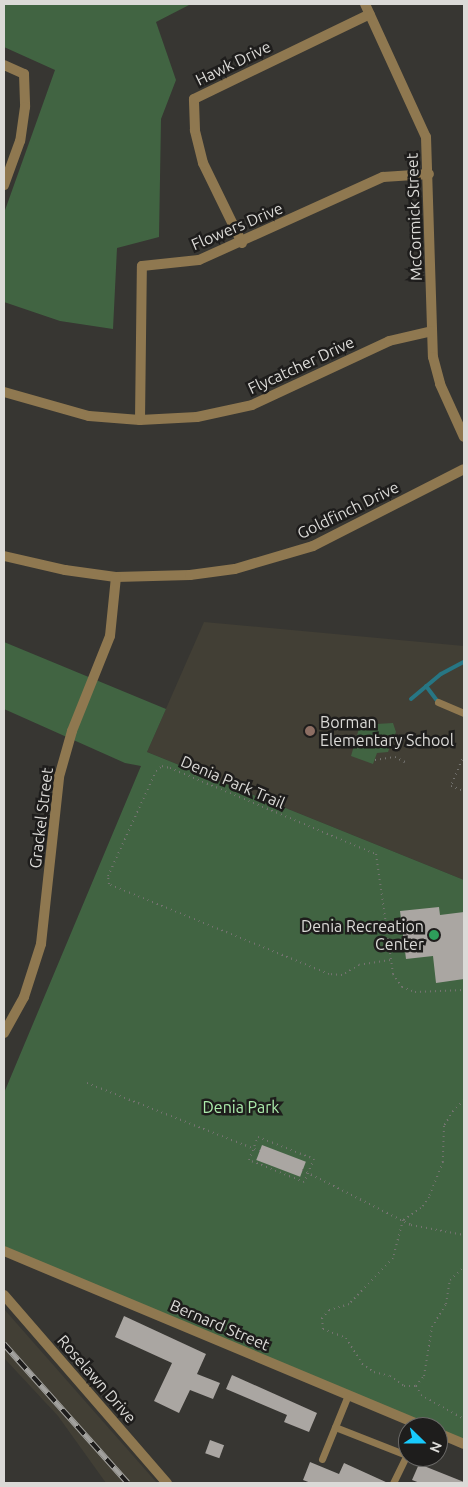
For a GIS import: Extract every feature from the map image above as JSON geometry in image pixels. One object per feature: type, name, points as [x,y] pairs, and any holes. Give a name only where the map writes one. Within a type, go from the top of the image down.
[{"type":"street","name":"McCormick Street","points":[[365,4],[423,124],[429,174],[432,331],[436,371],[464,437]]},
{"type":"street","name":"Hawk Drive","points":[[242,243],[203,163],[195,130],[194,99],[370,14]]},
{"type":"street","points":[[4,65],[24,74],[24,125],[4,185]]},
{"type":"street","name":"Flowers Drive","points":[[140,420],[142,266],[198,260],[242,243],[383,177],[429,174]]},
{"type":"street","name":"Flycatcher Drive","points":[[4,392],[89,416],[140,420],[197,417],[252,405],[389,341],[432,331]]},
{"type":"street","name":"Goldfinch Drive","points":[[4,556],[65,570],[116,578],[190,575],[235,569],[313,546],[464,469]]},
{"type":"street","name":"Grackel Street","points":[[4,1033],[24,996],[41,944],[59,776],[72,731],[110,636],[116,578]]},
{"type":"street","name":"Bernard Street","points":[[4,1251],[400,1417]]},
{"type":"street","name":"Roselawn Drive","points":[[4,1295],[167,1483]]},
{"type":"street","points":[[448,1437],[464,1444]]},
{"type":"lane","points":[[438,702],[464,713]]},
{"type":"lane","points":[[322,1460],[348,1395]]},
{"type":"lane","points":[[335,1427],[398,1450]]},
{"type":"lane","points":[[393,1483],[400,1467]]},
{"type":"path","points":[[394,736],[413,744]]},
{"type":"path","points":[[464,755],[451,786],[464,791]]},
{"type":"path","points":[[375,760],[396,757],[405,762]]},
{"type":"path","name":"Denia Park Trail","points":[[390,960],[359,965],[342,975],[329,974],[109,884],[108,876],[156,771],[162,766],[170,768],[376,854],[393,974],[402,986],[415,992],[464,990]]},
{"type":"path","points":[[87,1083],[260,1151]]},
{"type":"path","points":[[416,1386],[404,1386],[362,1364],[346,1338],[323,1329],[322,1318],[329,1310],[349,1304],[393,1258],[403,1220],[421,1208],[429,1197],[443,1162],[444,1126],[453,1111],[464,1100]]},
{"type":"path","points":[[258,1137],[314,1159],[308,1172],[304,1182],[248,1160],[258,1137]]},
{"type":"path","points":[[302,1170],[403,1220],[464,1235]]},
{"type":"path","points":[[416,1386],[424,1376],[432,1327],[446,1304],[450,1280],[464,1267]]},
{"type":"path","points":[[416,1386],[421,1395],[464,1419]]},
{"type":"shaded area","name":"Borman Elementary School","points":[[204,622],[464,646],[464,880],[147,752]]},
{"type":"shaded area","points":[[4,1309],[157,1483],[106,1483],[58,1416],[4,1358]]},
{"type":"green space","points":[[4,4],[191,4],[156,22],[176,80],[161,119],[159,237],[117,248],[113,329],[60,321],[4,302],[4,213],[55,70],[4,47]]},
{"type":"green space","name":"Denia Park","points":[[4,642],[166,709],[147,752],[464,880],[464,1444],[448,1437],[448,1417],[400,1417],[4,1253],[4,1093],[141,766],[125,763],[4,709]]},
{"type":"green space","points":[[393,723],[396,732],[388,752],[377,753],[373,764],[351,756],[360,725]]},
{"type":"building","name":"Denia Recreation Center","points":[[439,907],[440,915],[464,912],[464,979],[436,983],[433,956],[406,959],[400,911]]},
{"type":"building","points":[[262,1145],[306,1162],[300,1177],[256,1160]]},
{"type":"building","points":[[124,1316],[206,1354],[197,1374],[220,1383],[213,1399],[190,1390],[179,1413],[154,1401],[172,1363],[115,1337]]},
{"type":"building","points":[[232,1375],[317,1413],[309,1432],[284,1422],[287,1415],[226,1389]]},
{"type":"building","points":[[210,1440],[224,1445],[219,1458],[205,1453]]},
{"type":"building","points":[[310,1462],[339,1474],[344,1463],[388,1483],[311,1483],[303,1480]]},
{"type":"building","points":[[418,1467],[426,1467],[464,1483],[420,1483],[412,1480]]},
{"type":"waterway","points":[[411,699],[441,674],[464,662]]},
{"type":"waterway","points":[[426,686],[438,702]]},
{"type":"railway","points":[[4,1344],[128,1483]]},
{"type":"place","name":"Borman Elementary School","points":[[310,731]]},
{"type":"place","name":"Denia Recreation Center","points":[[434,935]]}]
